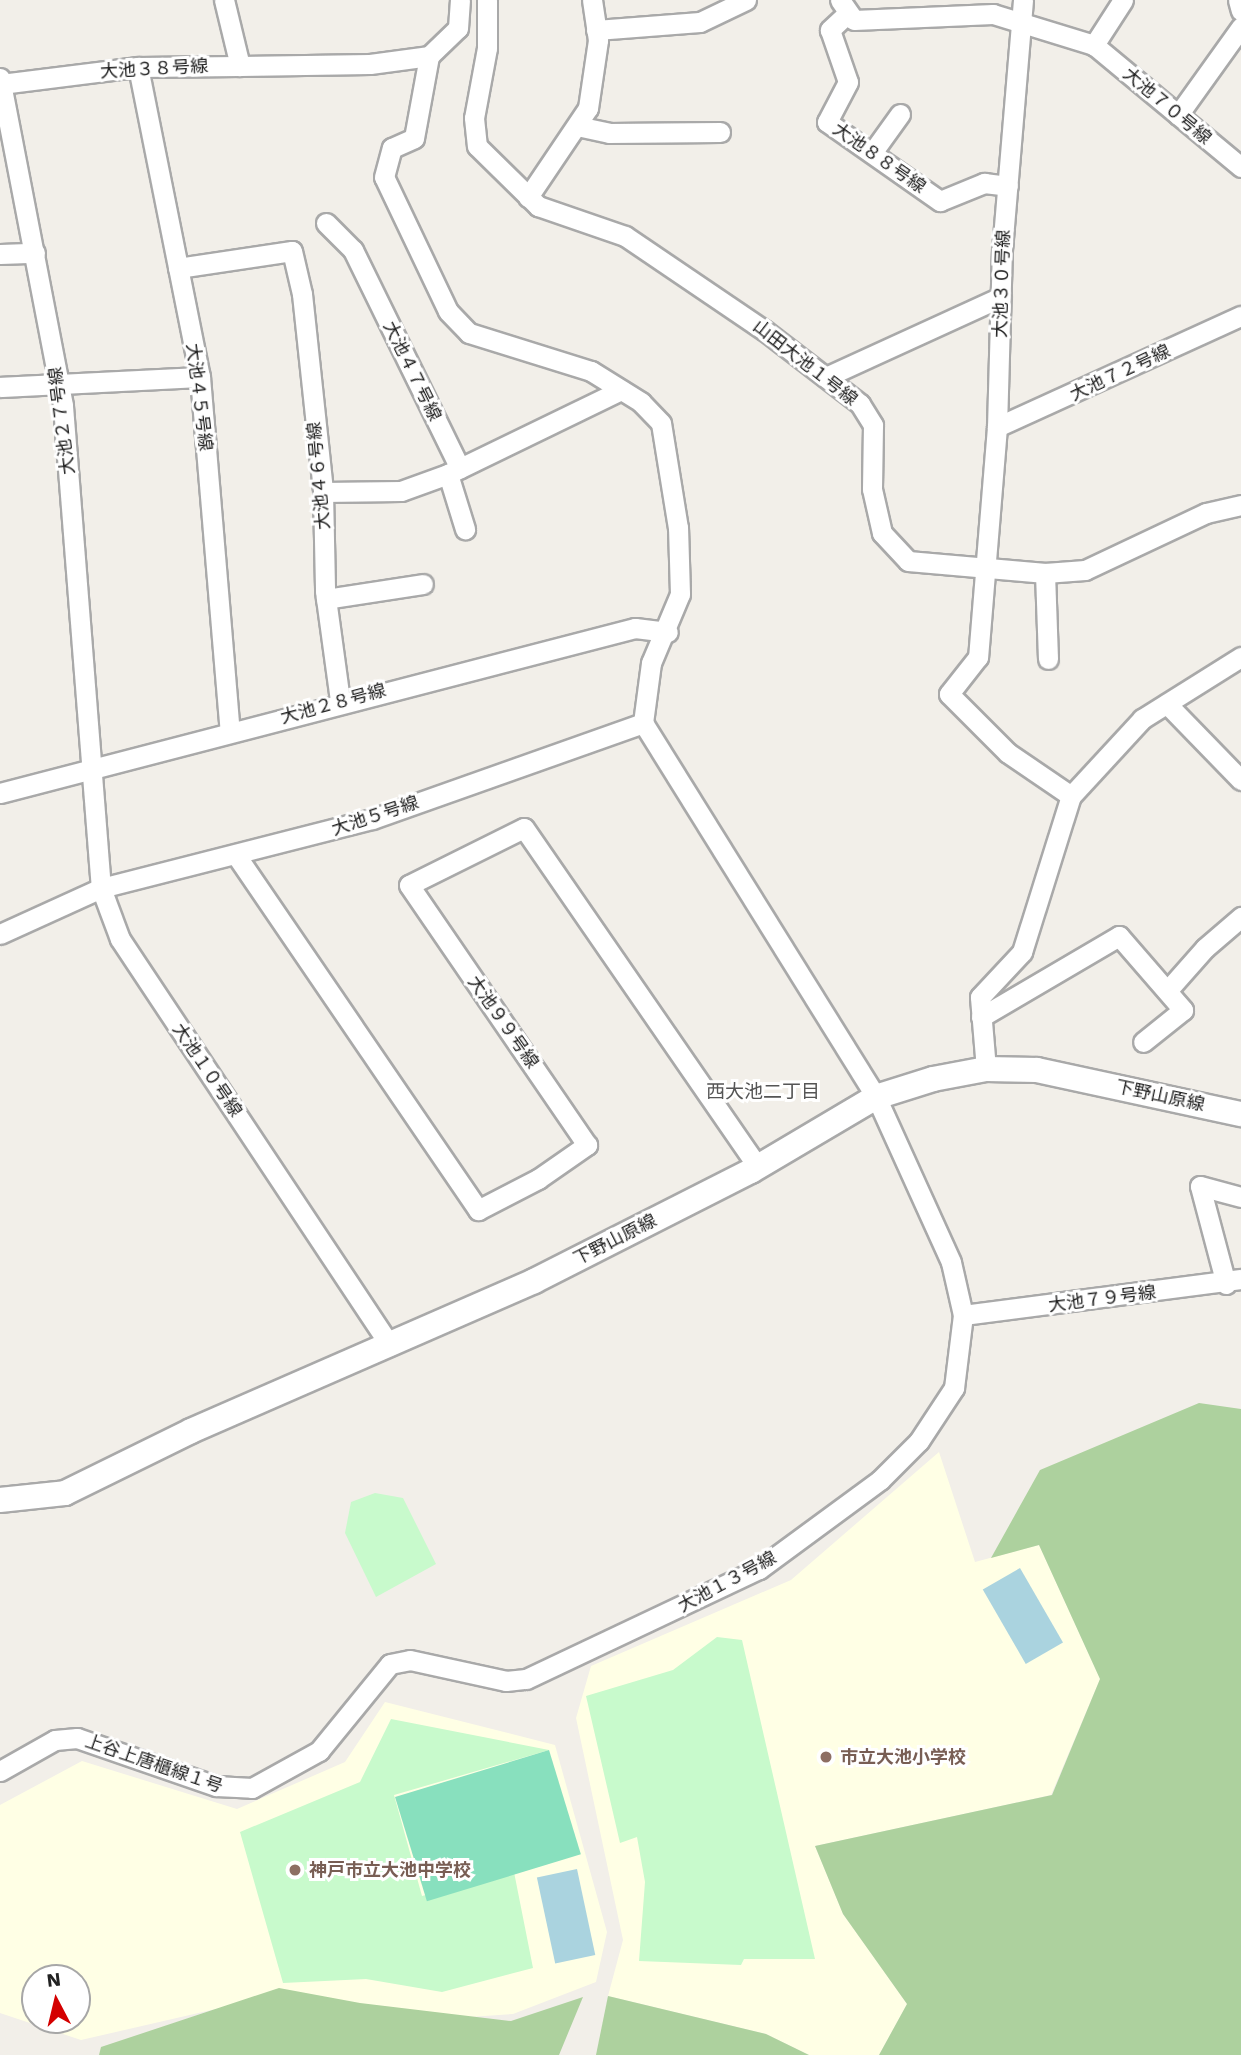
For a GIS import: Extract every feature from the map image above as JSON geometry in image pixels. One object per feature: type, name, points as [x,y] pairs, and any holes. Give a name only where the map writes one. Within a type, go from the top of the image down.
[{"type":"street","points":[[224,0],[240,66]]},
{"type":"street","points":[[460,0],[458,28],[443,47],[429,56],[414,138],[392,148],[384,177],[448,312],[469,333],[551,356],[590,371],[641,402],[661,424],[669,467],[680,594],[668,632],[651,663],[643,723]]},
{"type":"street","name":"山田大池１号線","points":[[487,0],[487,48],[474,118],[477,146],[538,206],[625,236],[826,377],[860,404],[873,425],[872,489],[882,533],[892,548],[908,562],[1045,573],[1085,570],[1206,513],[1241,505]]},
{"type":"street","points":[[528,197],[588,108],[596,30],[592,0]]},
{"type":"street","points":[[596,30],[700,22],[746,0]]},
{"type":"street","name":"大池３０号線","points":[[1023,0],[1001,297],[997,427],[978,657],[948,694],[1008,753],[1071,796]]},
{"type":"street","points":[[1094,45],[1123,0]]},
{"type":"street","points":[[1238,0],[1241,11]]},
{"type":"street","name":"大池７０号線","points":[[844,7],[854,20],[993,14],[1094,45],[1241,167]]},
{"type":"street","name":"大池８８号線","points":[[844,7],[830,30],[848,82],[827,121],[940,201],[984,183],[1008,186]]},
{"type":"street","points":[[1178,115],[1241,27]]},
{"type":"street","name":"大池３８号線","points":[[1,81],[138,66],[370,64],[429,56]]},
{"type":"street","name":"大池４５号線","points":[[138,66],[200,377],[230,732]]},
{"type":"street","name":"大池２７号線","points":[[1,81],[60,384],[93,769]]},
{"type":"street","points":[[872,153],[901,114]]},
{"type":"street","points":[[577,126],[609,133],[720,132]]},
{"type":"street","name":"大池４７号線","points":[[326,223],[353,250],[365,273],[454,471],[465,529]]},
{"type":"street","name":"大池４６号線","points":[[178,268],[292,251],[302,295],[323,492],[326,599],[340,701]]},
{"type":"street","points":[[0,254],[35,253]]},
{"type":"street","points":[[826,377],[1001,297]]},
{"type":"street","name":"大池７２号線","points":[[997,427],[1241,316]]},
{"type":"street","points":[[0,387],[200,377]]},
{"type":"street","points":[[323,492],[401,491],[454,471],[621,390]]},
{"type":"street","points":[[1045,573],[1048,659]]},
{"type":"street","points":[[326,599],[423,584]]},
{"type":"street","name":"大池２８号線","points":[[0,793],[340,701],[635,628],[668,632]]},
{"type":"street","points":[[986,1069],[980,997],[1022,952],[1071,796],[1143,719],[1241,657]]},
{"type":"street","points":[[1167,704],[1241,780]]},
{"type":"street","name":"大池５号線","points":[[0,934],[101,888],[372,819],[643,723]]},
{"type":"street","name":"大池１３号線","points":[[233,1790],[264,1782],[319,1751],[390,1664],[410,1660],[506,1681],[526,1679],[759,1569],[869,1489],[919,1441],[954,1388],[963,1315],[951,1262],[876,1097],[643,723]]},
{"type":"street","name":"大池１０号線","points":[[93,769],[101,888],[120,939],[390,1345]]},
{"type":"street","name":"大池９９号線","points":[[236,855],[478,1210],[538,1179],[587,1145],[409,885],[524,828],[758,1167]]},
{"type":"street","points":[[1167,991],[1205,948],[1241,918]]},
{"type":"street","points":[[981,1017],[1119,936],[1183,1010],[1143,1042]]},
{"type":"street","name":"下野山原線","points":[[0,1500],[65,1493],[191,1431],[534,1281],[758,1167],[876,1097],[986,1069],[1037,1070],[1241,1114]]},
{"type":"street","points":[[1233,1282],[1200,1186],[1241,1197]]},
{"type":"street","name":"大池７９号線","points":[[963,1315],[1233,1282]]},
{"type":"street","name":"上谷上唐櫃線１号","points":[[0,1771],[55,1740],[77,1738],[233,1790]]},
{"type":"shaded area","name":"市立大池小学校","points":[[939,1452],[975,1562],[1039,1545],[1100,1679],[1051,1795],[815,1846],[843,1914],[907,2004],[879,2055],[809,2055],[766,2034],[608,1996],[623,1940],[576,1718],[591,1666],[791,1580]]},
{"type":"shaded area","name":"神戸市立大池中学校","points":[[385,1702],[555,1745],[607,1932],[596,1982],[513,2014],[411,2021],[264,1998],[81,2040],[63,2034],[91,2034],[91,1964],[21,1964],[21,2020],[0,2013],[0,1805],[82,1761],[237,1809],[345,1762]]},
{"type":"green space","points":[[1199,1403],[1241,1409],[1241,2055],[879,2055],[907,2004],[843,1914],[815,1846],[1052,1795],[1100,1679],[1039,1545],[991,1558],[1040,1470]]},
{"type":"green space","points":[[375,1493],[403,1498],[436,1564],[376,1597],[345,1533],[351,1502]]},
{"type":"green space","points":[[717,1637],[742,1640],[815,1959],[744,1959],[741,1965],[639,1961],[645,1882],[637,1837],[620,1843],[586,1696],[673,1670]]},
{"type":"green space","points":[[391,1719],[549,1750],[394,1795],[422,1896],[514,1872],[533,1968],[442,1992],[366,1979],[283,1983],[240,1832],[360,1782]]},
{"type":"green space","points":[[549,1750],[581,1854],[427,1901],[395,1797]]},
{"type":"green space","points":[[279,1988],[360,2003],[511,2021],[583,1997],[559,2055],[99,2055],[101,2047]]},
{"type":"green space","points":[[608,1996],[766,2034],[809,2055],[596,2055]]},
{"type":"water","points":[[1020,1568],[1063,1642],[1026,1664],[983,1590]]},
{"type":"water","points":[[577,1869],[595,1955],[555,1964],[537,1878]]},
{"type":"place","name":"市立大池小学校","points":[[826,1757]]},
{"type":"place","name":"神戸市立大池中学校","points":[[295,1870]]},
{"type":"district","name":"西大池二丁目","points":[[763,1092]]}]
